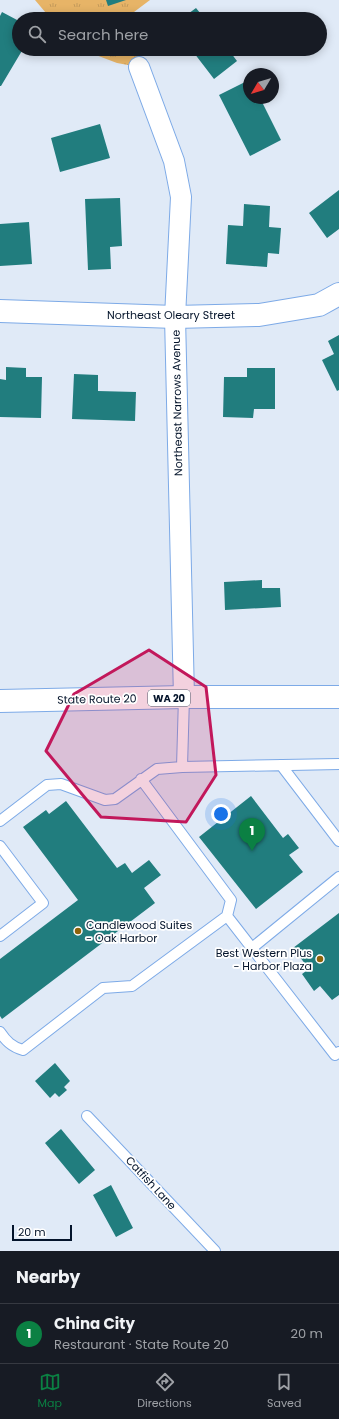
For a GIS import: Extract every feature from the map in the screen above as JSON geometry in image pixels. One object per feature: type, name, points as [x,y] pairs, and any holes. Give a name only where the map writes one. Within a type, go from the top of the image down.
[{"type":"street","name":"Northeast Narrows Avenue","points":[[139,67],[174,161],[181,197],[175,317],[184,697]]},
{"type":"street","name":"Northeast Oleary Street","points":[[0,311],[175,317],[259,315],[319,305],[339,294]]},
{"type":"street","name":"State Route 20","points":[[0,701],[184,697],[339,697]]},
{"type":"lane","points":[[182,767],[184,697]]},
{"type":"lane","points":[[0,821],[47,785],[61,784],[105,800],[115,798],[157,769],[182,767],[339,764]]},
{"type":"lane","points":[[281,765],[339,841]]},
{"type":"lane","points":[[0,1032],[6,1040],[15,1047],[23,1050],[103,988],[132,986],[227,916],[231,900],[141,779]]},
{"type":"lane","points":[[0,846],[43,903],[0,936]]},
{"type":"lane","points":[[252,948],[339,877]]},
{"type":"lane","points":[[227,916],[336,1055],[339,1052]]},
{"type":"lane","name":"Catfish Lane","points":[[87,1116],[215,1251]]},
{"type":"highlighted area","points":[[149,650],[206,687],[216,775],[186,822],[101,817],[46,751],[74,694]]},
{"type":"green space","points":[[35,0],[150,0],[134,12],[45,12]]},
{"type":"green space","points":[[98,56],[138,56],[139,67],[117,63]]},
{"type":"building","points":[[106,0],[126,0],[108,6]]},
{"type":"building","points":[[196,8],[199,12],[191,12]]},
{"type":"building","points":[[2,12],[12,17],[12,56],[19,56],[1,86],[0,86],[0,16]]},
{"type":"building","points":[[196,56],[233,56],[237,61],[214,79]]},
{"type":"building","points":[[243,83],[243,104],[263,104],[281,140],[250,156],[219,95]]},
{"type":"building","points":[[100,124],[110,158],[60,172],[51,138]]},
{"type":"building","points":[[339,190],[339,229],[327,238],[309,213]]},
{"type":"building","points":[[120,198],[122,246],[110,247],[111,269],[88,270],[85,199]]},
{"type":"building","points":[[244,204],[270,206],[269,227],[281,228],[279,254],[268,253],[267,267],[226,264],[228,225],[243,226]]},
{"type":"building","points":[[29,222],[32,264],[0,266],[0,224]]},
{"type":"building","points":[[339,335],[339,390],[337,391],[322,360],[334,354],[328,341]]},
{"type":"building","points":[[6,367],[26,368],[26,377],[42,377],[41,418],[0,417],[0,379],[6,380]]},
{"type":"building","points":[[247,368],[275,368],[275,409],[254,409],[253,418],[223,417],[224,377],[247,377]]},
{"type":"building","points":[[74,374],[98,375],[98,391],[136,392],[135,421],[72,419]]},
{"type":"building","points":[[262,580],[262,588],[280,588],[281,607],[225,610],[224,582]]},
{"type":"building","points":[[251,796],[283,838],[288,834],[299,848],[289,855],[303,872],[256,909],[199,837]]},
{"type":"building","name":"Candlewood Suites - Oak Harbor","points":[[66,801],[117,868],[125,863],[132,873],[149,860],[161,875],[144,888],[155,903],[2,1019],[0,1016],[0,959],[78,900],[23,827],[46,810],[49,814]]},
{"type":"building","name":"Best Western Plus - Harbor Plaza","points":[[339,913],[339,995],[332,1000],[320,986],[314,991],[302,974],[309,969],[293,948]]},
{"type":"building","points":[[55,1063],[70,1081],[64,1087],[67,1090],[59,1097],[55,1093],[50,1098],[35,1081]]},
{"type":"building","points":[[61,1129],[95,1170],[79,1184],[45,1143]]},
{"type":"building","points":[[111,1185],[133,1228],[116,1237],[93,1195]]},
{"type":"place","name":"China City","points":[[252,851]]},
{"type":"place","name":"Candlewood Suites - Oak Harbor","points":[[78,931]]},
{"type":"place","name":"Best Western Plus - Harbor Plaza","points":[[320,959]]}]
